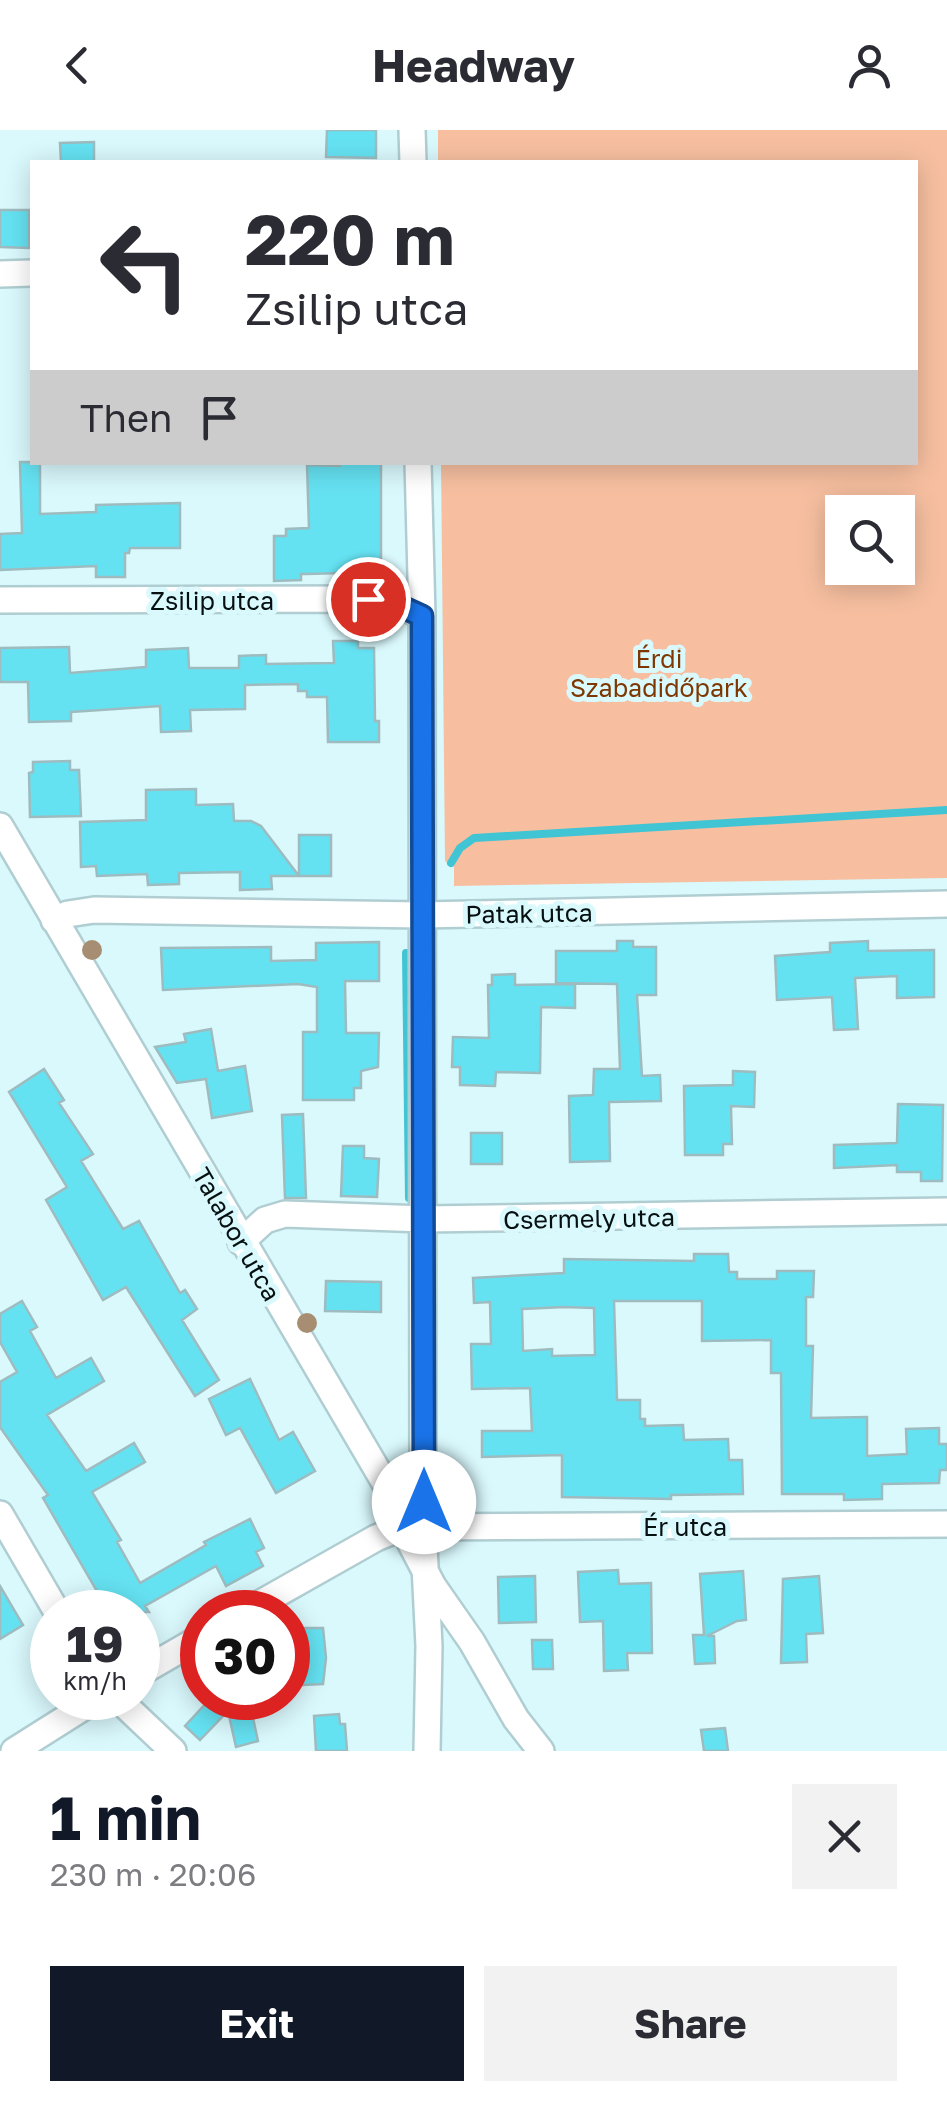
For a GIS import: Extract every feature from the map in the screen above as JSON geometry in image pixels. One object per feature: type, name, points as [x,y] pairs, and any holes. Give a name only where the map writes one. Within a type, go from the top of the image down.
[{"type":"street","points":[[412,130],[412,160]]},
{"type":"street","points":[[0,274],[30,274]]},
{"type":"street","points":[[418,465],[424,1220],[413,1526],[426,1572],[427,1751]]},
{"type":"street","name":"Zsilip utca","points":[[0,600],[368,599],[398,605],[422,616]]},
{"type":"street","name":"Talabor utca","points":[[0,826],[413,1526]]},
{"type":"street","name":"Patak utca","points":[[54,920],[94,910],[421,915],[947,904]]},
{"type":"street","name":"Csermely utca","points":[[242,1242],[265,1220],[284,1214],[424,1220],[947,1211]]},
{"type":"street","points":[[0,1514],[43,1590]]},
{"type":"street","name":"Ér utca","points":[[413,1526],[947,1524]]},
{"type":"street","points":[[284,1590],[376,1538],[413,1526]]},
{"type":"street","points":[[426,1572],[516,1719],[541,1751]]},
{"type":"street","points":[[429,1646],[446,1632],[472,1642]]},
{"type":"street","points":[[14,1751],[63,1720]]},
{"type":"street","points":[[140,1720],[172,1751]]},
{"type":"green space","name":"Érdi Szabadidőpark","points":[[438,130],[947,130],[947,878],[454,886],[454,867],[445,861],[441,465],[918,465],[918,160],[438,160]]},
{"type":"building","points":[[327,130],[376,130],[376,158],[326,157]]},
{"type":"building","points":[[94,142],[94,160],[61,160],[60,143]]},
{"type":"building","points":[[0,210],[29,210],[29,248],[0,247]]},
{"type":"building","points":[[20,462],[40,465],[40,514],[96,512],[96,505],[180,503],[180,548],[130,548],[125,553],[125,577],[96,577],[96,566],[0,570],[0,534],[22,533]]},
{"type":"building","points":[[307,465],[381,465],[381,572],[301,574],[301,580],[274,581],[274,536],[286,536],[286,529],[309,528]]},
{"type":"building","points":[[333,641],[358,641],[358,648],[374,648],[379,742],[328,742],[327,697],[307,697],[307,691],[298,691],[298,684],[245,685],[245,709],[190,710],[191,731],[161,732],[160,706],[71,712],[71,721],[29,722],[28,682],[0,682],[0,648],[69,647],[70,673],[146,667],[146,650],[188,648],[189,668],[239,668],[239,656],[266,655],[266,664],[334,663]]},
{"type":"building","points":[[70,761],[70,770],[79,770],[81,816],[30,817],[29,773],[33,772],[33,762]]},
{"type":"building","points":[[196,789],[196,805],[233,804],[234,821],[251,821],[261,826],[299,876],[271,876],[272,889],[240,890],[240,872],[179,873],[179,884],[148,885],[147,874],[97,876],[96,866],[81,867],[80,822],[146,820],[146,790]]},
{"type":"building","points":[[299,835],[331,835],[331,876],[299,876]]},
{"type":"building","points":[[617,941],[633,941],[633,947],[656,947],[656,995],[637,995],[642,1076],[660,1075],[661,1101],[609,1102],[610,1161],[570,1162],[569,1096],[593,1095],[594,1069],[620,1069],[617,984],[556,983],[556,951],[617,951]]},
{"type":"building","points":[[868,941],[868,951],[934,950],[934,997],[897,998],[897,976],[855,978],[858,1029],[834,1030],[832,997],[777,1000],[775,956],[830,952],[830,943]]},
{"type":"building","points":[[379,942],[379,981],[345,981],[346,1033],[379,1033],[378,1067],[361,1071],[361,1088],[354,1088],[354,1100],[303,1100],[303,1032],[317,1032],[317,987],[298,984],[163,990],[161,948],[271,947],[271,961],[316,960],[316,943]]},
{"type":"building","points":[[515,974],[515,985],[575,984],[575,1008],[541,1007],[540,1073],[496,1072],[495,1086],[460,1085],[460,1067],[452,1067],[453,1037],[489,1038],[488,985],[492,985],[492,975]]},
{"type":"building","points":[[211,1029],[218,1071],[245,1066],[252,1111],[212,1118],[206,1079],[177,1083],[155,1047],[186,1042],[184,1034]]},
{"type":"building","points":[[44,1069],[64,1100],[59,1103],[93,1154],[81,1161],[123,1229],[139,1221],[180,1293],[185,1290],[197,1309],[182,1320],[219,1380],[195,1396],[126,1287],[103,1300],[46,1200],[67,1187],[9,1092]]},
{"type":"building","points":[[733,1071],[755,1072],[754,1107],[731,1106],[732,1144],[723,1144],[723,1155],[685,1155],[684,1086],[733,1085]]},
{"type":"building","points":[[898,1104],[943,1105],[942,1181],[921,1181],[921,1172],[897,1172],[897,1165],[834,1168],[834,1145],[897,1143]]},
{"type":"building","points":[[303,1114],[306,1198],[285,1198],[282,1115]]},
{"type":"building","points":[[471,1133],[502,1133],[502,1164],[471,1164]]},
{"type":"building","points":[[343,1146],[364,1146],[364,1158],[379,1159],[377,1197],[341,1196]]},
{"type":"building","points":[[694,1254],[728,1254],[729,1272],[737,1272],[737,1279],[777,1279],[777,1271],[814,1271],[813,1297],[806,1297],[806,1346],[813,1346],[811,1418],[867,1417],[867,1456],[907,1454],[906,1429],[939,1428],[939,1444],[947,1444],[947,1470],[940,1470],[939,1483],[882,1484],[882,1499],[844,1500],[844,1494],[782,1494],[781,1373],[771,1373],[771,1340],[702,1341],[702,1301],[614,1301],[617,1400],[640,1400],[640,1419],[645,1419],[645,1426],[683,1425],[684,1440],[728,1439],[729,1460],[742,1460],[743,1494],[671,1495],[671,1499],[562,1497],[562,1455],[482,1457],[482,1431],[532,1431],[530,1388],[472,1389],[471,1344],[491,1344],[490,1302],[474,1303],[473,1278],[564,1273],[564,1259],[694,1261]],"holes":[[[594,1308],[595,1355],[552,1356],[552,1349],[523,1351],[522,1309]]]},
{"type":"building","points":[[326,1281],[381,1282],[381,1312],[325,1311]]},
{"type":"building","points":[[22,1301],[37,1327],[30,1331],[56,1378],[91,1358],[104,1381],[47,1415],[86,1471],[134,1443],[145,1462],[92,1492],[121,1540],[117,1542],[140,1583],[206,1545],[204,1542],[250,1519],[264,1548],[256,1552],[263,1566],[226,1586],[216,1566],[160,1598],[160,1590],[96,1590],[43,1498],[48,1495],[0,1427],[0,1382],[17,1372],[0,1342],[0,1314]]},
{"type":"building","points":[[250,1379],[279,1440],[293,1432],[315,1471],[276,1493],[240,1428],[226,1435],[209,1399]]},
{"type":"building","points":[[618,1570],[619,1584],[651,1583],[652,1653],[627,1653],[628,1670],[604,1671],[603,1621],[580,1622],[578,1572]]},
{"type":"building","points":[[743,1571],[746,1620],[707,1636],[714,1636],[715,1663],[695,1664],[693,1635],[704,1635],[700,1574]]},
{"type":"building","points":[[535,1576],[536,1622],[499,1623],[498,1577]]},
{"type":"building","points":[[819,1576],[823,1633],[806,1634],[807,1662],[781,1663],[783,1579]]},
{"type":"building","points":[[0,1586],[23,1625],[0,1639]]},
{"type":"building","points":[[310,1628],[323,1628],[323,1684],[310,1685]]},
{"type":"building","points":[[532,1640],[552,1640],[553,1669],[533,1669]]},
{"type":"building","points":[[339,1714],[340,1724],[345,1724],[347,1751],[316,1751],[314,1716]]},
{"type":"building","points":[[191,1720],[219,1720],[200,1740],[185,1726]]},
{"type":"building","points":[[230,1720],[253,1720],[258,1741],[236,1747]]},
{"type":"building","points":[[725,1728],[728,1751],[704,1751],[701,1730]]},
{"type":"waterway","points":[[451,863],[460,848],[474,838],[947,810]]},
{"type":"waterway","points":[[406,953],[409,1198]]},
{"type":"route","points":[[368,599],[398,605],[422,616],[424,1502]]}]
